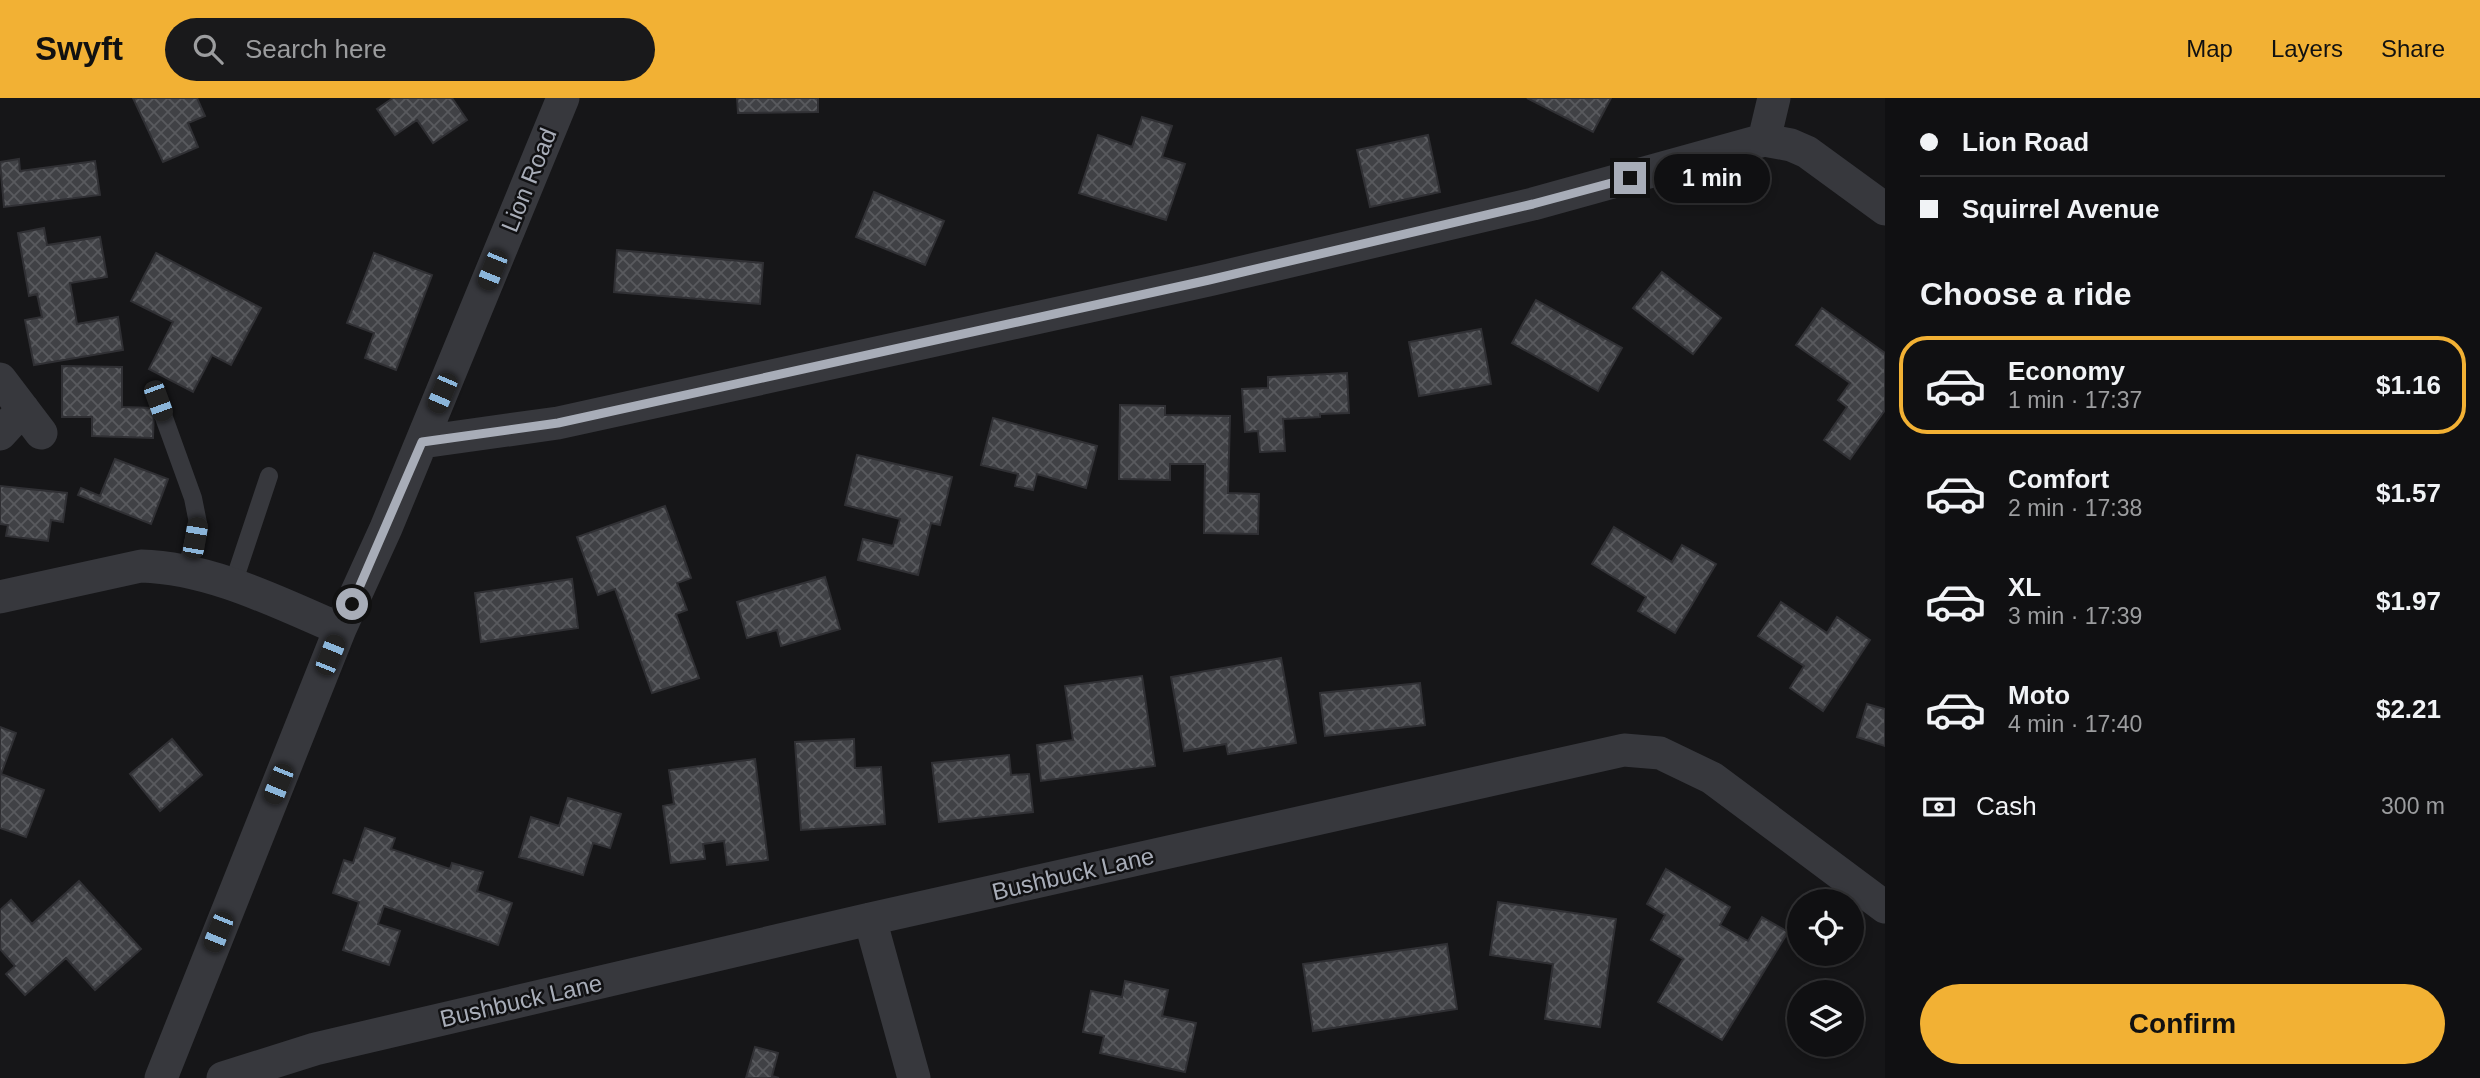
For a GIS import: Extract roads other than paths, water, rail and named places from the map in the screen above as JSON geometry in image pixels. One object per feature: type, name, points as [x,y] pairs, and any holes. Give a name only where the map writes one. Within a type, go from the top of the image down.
[{"type":"street","name":"Lion Road","points":[[160,1078],[340,629],[386,528],[563,98]]},
{"type":"street","points":[[1764,140],[1774,98]]},
{"type":"street","points":[[422,442],[558,423],[1209,280],[1533,204],[1764,140],[1791,145],[1807,152],[1885,209]]},
{"type":"street","points":[[0,379],[32,421],[0,434]]},
{"type":"street","points":[[0,597],[141,566],[159,567],[233,584],[340,629]]},
{"type":"street","name":"Bushbuck Lane","points":[[223,1078],[315,1049],[870,919],[1624,750],[1660,752],[1712,778],[1885,907]]},
{"type":"street","points":[[870,919],[914,1078]]},
{"type":"lane","points":[[158,401],[193,498],[198,523],[186,572]]},
{"type":"lane","points":[[233,584],[269,476]]}]
